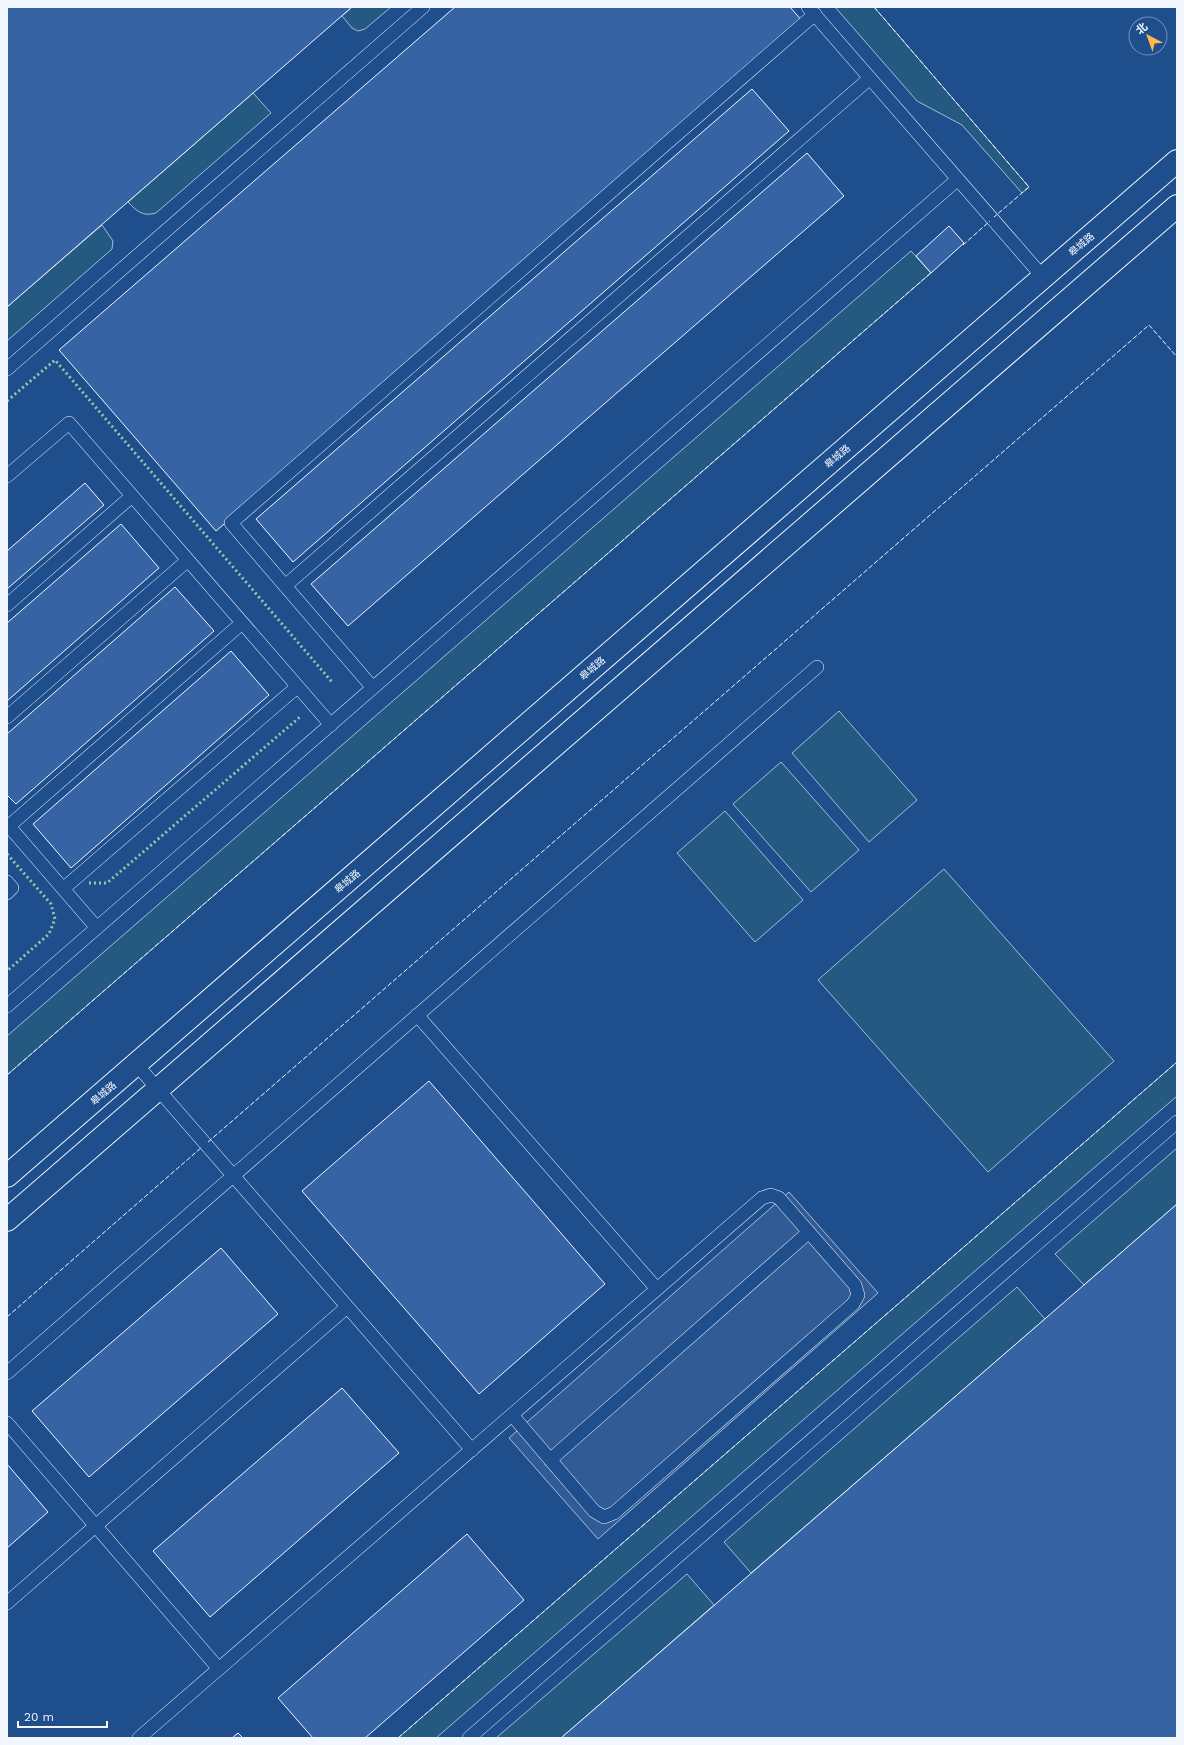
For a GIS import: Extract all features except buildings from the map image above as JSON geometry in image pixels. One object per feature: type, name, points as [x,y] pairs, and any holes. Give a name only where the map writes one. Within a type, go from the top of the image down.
[{"type":"main road","name":"皋城路","points":[[7,1176],[1177,161]]},
{"type":"main road","points":[[7,1220],[1177,206]]},
{"type":"lane","points":[[7,369],[424,7]]},
{"type":"lane","points":[[373,688],[231,523],[812,11],[1043,277]]},
{"type":"lane","points":[[285,586],[870,78]]},
{"type":"lane","points":[[7,1006],[958,179]]},
{"type":"lane","points":[[7,476],[69,422],[331,725]]},
{"type":"lane","points":[[7,605],[132,496]]},
{"type":"lane","points":[[7,717],[188,560]]},
{"type":"lane","points":[[97,928],[8,825],[242,623]]},
{"type":"lane","points":[[7,1373],[817,667]]},
{"type":"lane","points":[[63,890],[297,687]]},
{"type":"lane","points":[[7,882],[12,888],[7,893]]},
{"type":"lane","points":[[417,1015],[657,1289]]},
{"type":"lane","points":[[136,1064],[472,1450]]},
{"type":"lane","points":[[469,1738],[1177,1122]]},
{"type":"lane","points":[[139,1738],[762,1198],[771,1195],[779,1198],[855,1285],[858,1295],[854,1304],[614,1513],[604,1518],[594,1511],[512,1415]]},
{"type":"lane","points":[[550,1460],[809,1232]]},
{"type":"lane","points":[[7,1603],[347,1307]]},
{"type":"lane","points":[[7,1423],[219,1669]]},
{"type":"shaded area","points":[[352,7],[391,7],[365,29],[358,31],[352,28],[342,16]]},
{"type":"shaded area","points":[[835,7],[874,7],[1029,187],[1022,193],[962,125],[917,101]]},
{"type":"shaded area","points":[[253,93],[271,113],[156,213],[143,214],[128,202]]},
{"type":"shaded area","points":[[102,225],[113,241],[112,249],[7,341],[7,307]]},
{"type":"shaded area","points":[[911,251],[931,273],[7,1075],[7,1036]]},
{"type":"shaded area","points":[[839,711],[917,800],[869,842],[792,753]]},
{"type":"shaded area","points":[[781,762],[859,850],[811,892],[733,804]]},
{"type":"shaded area","points":[[725,811],[803,900],[755,942],[677,853]]},
{"type":"shaded area","points":[[944,869],[1114,1061],[988,1172],[818,980]]},
{"type":"shaded area","points":[[1177,1062],[1177,1096],[436,1738],[398,1738]]},
{"type":"shaded area","points":[[1177,1148],[1177,1204],[1084,1285],[1055,1254]]},
{"type":"shaded area","points":[[789,1192],[878,1293],[598,1539],[509,1438]]},
{"type":"shaded area","points":[[1017,1287],[1045,1319],[751,1573],[724,1542]]},
{"type":"shaded area","points":[[687,1574],[714,1605],[561,1738],[496,1738]]},
{"type":"hedge","points":[[7,401],[55,360],[332,682]]},
{"type":"hedge","points":[[89,883],[107,883],[301,716]]},
{"type":"hedge","points":[[7,854],[51,904],[55,919],[49,934],[7,971]]},
{"type":"fence","points":[[874,7],[1029,187],[994,217]]},
{"type":"fence","points":[[963,245],[990,221]]},
{"type":"fence","points":[[7,1075],[933,271]]},
{"type":"fence","points":[[208,1142],[1149,325],[1177,357]]},
{"type":"fence","points":[[398,1738],[1177,1062]]},
{"type":"fence","points":[[7,1317],[202,1147]]}]
